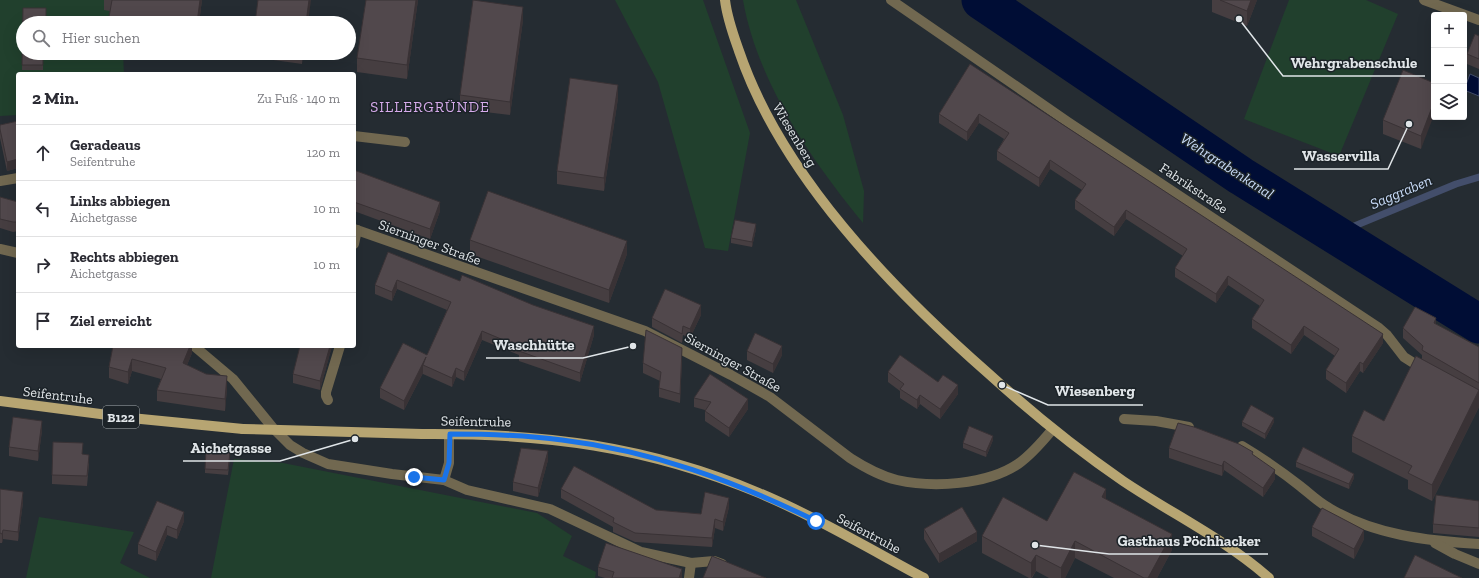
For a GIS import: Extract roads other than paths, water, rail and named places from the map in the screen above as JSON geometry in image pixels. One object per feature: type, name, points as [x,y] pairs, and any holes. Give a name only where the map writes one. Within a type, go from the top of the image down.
[{"type":"main road","name":"Wiesenberg","points":[[724,0],[727,17],[753,89],[772,126],[802,174],[846,229],[902,293],[952,341],[1052,430],[1124,481],[1246,558],[1269,578]]},
{"type":"main road","name":"Seifentruhe","points":[[0,401],[131,418],[243,428],[422,434],[510,435],[563,440],[620,450],[663,460],[715,476],[760,494],[924,578]]},
{"type":"street","name":"Fabrikstraße","points":[[891,0],[1068,122],[1379,328],[1387,335],[1404,357],[1432,373]]},
{"type":"street","points":[[1424,0],[1479,20]]},
{"type":"street","points":[[1452,10],[1456,0]]},
{"type":"street","points":[[356,136],[405,142]]},
{"type":"street","points":[[0,181],[16,178]]},
{"type":"street","name":"Sierninger Straße","points":[[356,230],[645,331],[731,374],[770,397],[857,462],[896,480],[916,483],[945,483],[979,480],[1000,474],[1018,464],[1033,451],[1052,430]]},
{"type":"street","points":[[0,250],[16,253]]},
{"type":"street","points":[[196,348],[234,379],[260,413],[290,445],[303,453],[328,464],[444,480],[467,490],[550,508],[641,552],[691,563],[714,561],[735,568]]},
{"type":"street","points":[[328,400],[326,392],[339,348]]},
{"type":"street","points":[[1124,419],[1156,421],[1201,430]]},
{"type":"street","points":[[444,480],[449,463],[450,434]]},
{"type":"street","points":[[1230,441],[1259,456],[1327,508],[1344,517],[1375,528],[1432,541],[1479,544]]},
{"type":"street","points":[[1432,541],[1455,554],[1479,564]]},
{"type":"street","points":[[689,578],[691,563]]},
{"type":"water","points":[[1470,74],[1479,78],[1479,96],[1467,91],[1467,82]]},
{"type":"waterway","name":"Wehrgrabenkanal","points":[[981,0],[1241,176],[1479,324]]},
{"type":"waterway","name":"Saggraben","points":[[1335,234],[1456,184],[1479,177]]},
{"type":"place","name":"Wehrgrabenschule","points":[[1239,19]]},
{"type":"place","name":"Wasservilla","points":[[1409,124]]},
{"type":"place","name":"Waschhütte","points":[[633,346]]},
{"type":"place","name":"Wiesenberg","points":[[1002,385]]},
{"type":"place","name":"Aichetgasse","points":[[355,439]]},
{"type":"place","name":"Gasthaus Pöchhacker","points":[[1035,545]]},
{"type":"district","name":"SILLERGRÜNDE","points":[[430,107]]}]
